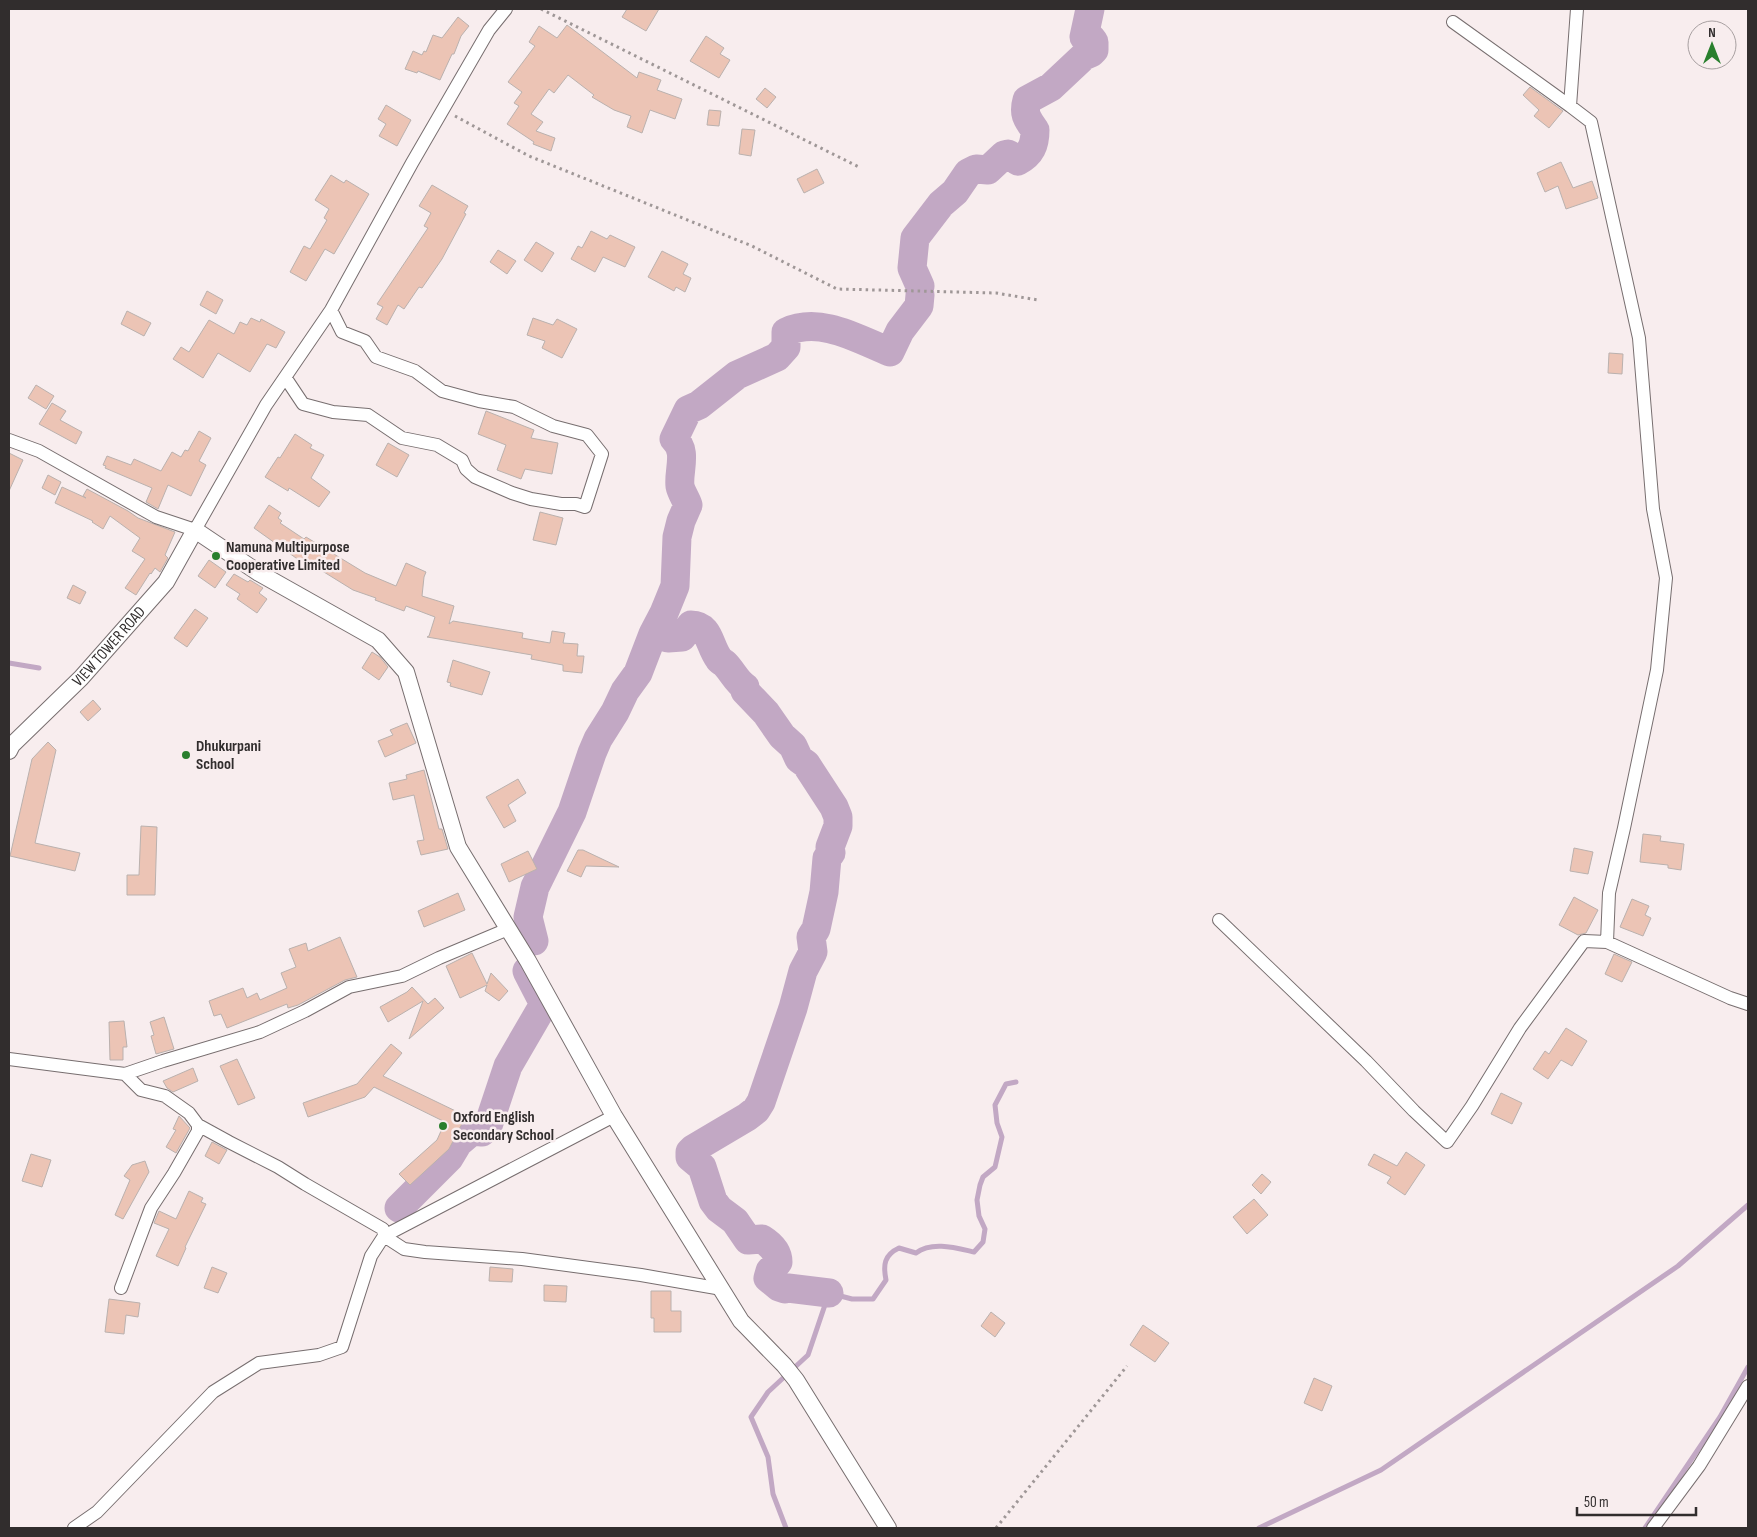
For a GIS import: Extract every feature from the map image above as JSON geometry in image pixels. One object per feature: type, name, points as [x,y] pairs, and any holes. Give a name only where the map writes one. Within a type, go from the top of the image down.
[{"type":"street","points":[[196,530],[266,405],[331,310],[444,109],[490,30],[506,9]]},
{"type":"street","points":[[1570,106],[1577,9]]},
{"type":"street","points":[[1453,22],[1591,122],[1639,338],[1653,509],[1666,578],[1658,670],[1609,893],[1607,942]]},
{"type":"street","points":[[285,377],[303,404],[333,412],[368,415],[402,438],[437,445],[462,460],[466,469],[476,477],[512,493],[531,499],[561,504],[576,504],[585,507],[602,454],[587,434],[552,426],[514,406],[479,401],[442,392],[415,371],[376,357],[366,341],[342,332],[331,310]]},
{"type":"street","points":[[9,440],[38,451],[156,517],[196,530],[260,573],[378,640],[406,672],[458,847],[533,970],[614,1116],[722,1289],[742,1320],[796,1380],[888,1528]]},
{"type":"street","name":"VIEW TOWER ROAD","points":[[9,751],[12,745],[82,678],[166,582],[196,530]]},
{"type":"street","points":[[1219,920],[1366,1060],[1414,1111],[1447,1142],[1472,1106],[1520,1028],[1584,941],[1607,942],[1730,998],[1748,1004]]},
{"type":"street","points":[[9,1059],[125,1074],[163,1060],[260,1032],[349,987],[402,976],[508,929]]},
{"type":"street","points":[[125,1074],[141,1090],[165,1096],[189,1113],[198,1125],[278,1167],[382,1229],[384,1236],[404,1249],[522,1259],[641,1275],[722,1289]]},
{"type":"street","points":[[74,1528],[97,1512],[214,1392],[260,1363],[318,1355],[342,1347],[371,1256],[384,1236],[614,1116]]},
{"type":"street","points":[[121,1288],[151,1208],[198,1131],[198,1125]]},
{"type":"street","points":[[1653,1528],[1699,1466],[1748,1386]]},
{"type":"path","points":[[542,9],[861,168]]},
{"type":"path","points":[[444,109],[528,156],[752,246],[838,289],[996,292],[1038,300]]},
{"type":"path","points":[[996,1528],[1127,1366]]},
{"type":"building","points":[[627,9],[659,9],[646,31],[622,17]]},
{"type":"building","points":[[458,17],[469,26],[461,36],[440,80],[418,71],[417,73],[405,69],[413,51],[422,55],[424,51],[426,52],[433,35],[442,38]]},
{"type":"building","points":[[567,25],[637,78],[639,72],[661,80],[657,90],[682,99],[675,119],[650,110],[642,133],[627,127],[631,116],[614,110],[592,97],[594,95],[568,75],[554,93],[549,89],[531,114],[543,122],[536,131],[555,138],[551,151],[533,144],[534,142],[507,124],[519,106],[514,103],[522,92],[508,82],[535,46],[529,42],[539,26],[557,38]]},
{"type":"building","points":[[706,36],[724,48],[720,54],[730,60],[719,78],[690,61]]},
{"type":"building","points":[[1530,87],[1563,111],[1549,128],[1534,116],[1539,110],[1523,95]]},
{"type":"building","points":[[765,88],[776,97],[767,108],[756,99]]},
{"type":"building","points":[[386,105],[411,120],[397,146],[379,136],[386,124],[378,119]]},
{"type":"building","points":[[709,110],[721,111],[719,126],[707,125]]},
{"type":"building","points":[[742,129],[755,130],[751,156],[739,154]]},
{"type":"building","points":[[1561,162],[1573,188],[1592,181],[1598,198],[1566,209],[1558,186],[1545,192],[1537,173]]},
{"type":"building","points":[[817,169],[824,183],[804,193],[797,179]]},
{"type":"building","points":[[331,175],[344,183],[346,180],[369,194],[334,254],[325,249],[306,281],[290,272],[304,246],[310,249],[327,220],[324,218],[329,209],[315,200]]},
{"type":"building","points":[[432,185],[468,206],[464,213],[466,214],[442,259],[422,288],[419,287],[404,309],[398,305],[387,325],[376,319],[383,307],[377,304],[428,228],[424,226],[431,213],[419,206]]},
{"type":"building","points":[[591,231],[607,239],[610,235],[635,247],[625,267],[603,257],[595,272],[571,259],[578,246],[582,248]]},
{"type":"building","points":[[536,242],[554,253],[542,272],[524,260]]},
{"type":"building","points":[[498,250],[516,261],[507,274],[490,262]]},
{"type":"building","points":[[662,251],[688,264],[683,274],[691,278],[685,292],[676,287],[674,291],[648,277]]},
{"type":"building","points":[[207,291],[223,300],[216,314],[200,305]]},
{"type":"building","points":[[127,311],[151,323],[144,336],[121,324]]},
{"type":"building","points":[[251,318],[260,322],[261,319],[285,332],[276,348],[267,344],[250,372],[218,353],[203,378],[173,359],[181,347],[189,352],[209,320],[234,334],[240,322],[247,325]]},
{"type":"building","points":[[533,318],[553,325],[557,319],[577,329],[562,358],[542,348],[545,341],[527,335]]},
{"type":"building","points":[[1609,353],[1623,354],[1622,374],[1608,373]]},
{"type":"building","points":[[36,385],[54,396],[46,409],[28,398]]},
{"type":"building","points":[[52,403],[66,411],[60,420],[82,432],[76,444],[39,424]]},
{"type":"building","points":[[486,411],[534,430],[531,438],[558,443],[552,474],[525,469],[521,479],[497,470],[506,445],[478,434]]},
{"type":"building","points":[[199,431],[211,438],[199,461],[206,465],[191,496],[168,485],[158,509],[146,502],[152,488],[105,468],[106,466],[103,465],[107,456],[131,465],[134,459],[161,471],[172,452],[181,457],[185,450],[188,451]]},
{"type":"building","points":[[295,434],[312,445],[310,448],[324,455],[311,478],[330,492],[319,507],[289,488],[288,491],[265,477]]},
{"type":"building","points":[[388,443],[409,455],[397,477],[376,465]]},
{"type":"building","points":[[9,453],[23,460],[9,491]]},
{"type":"building","points":[[48,475],[61,482],[55,495],[42,488]]},
{"type":"building","points":[[62,487],[86,498],[83,496],[87,489],[138,518],[175,532],[165,555],[168,558],[160,572],[155,568],[136,595],[125,588],[145,559],[132,551],[140,538],[110,516],[103,529],[93,521],[55,503]]},
{"type":"building","points":[[269,505],[281,513],[278,518],[282,521],[280,523],[304,539],[306,537],[365,573],[396,586],[406,563],[426,572],[422,596],[454,606],[449,624],[453,621],[523,633],[522,638],[550,643],[552,631],[565,633],[563,643],[578,644],[577,656],[584,656],[582,673],[563,671],[563,665],[531,659],[532,655],[427,637],[435,617],[406,606],[404,611],[353,590],[311,564],[310,568],[254,528]]},
{"type":"building","points":[[540,512],[563,518],[556,545],[533,540]]},
{"type":"building","points":[[209,560],[226,572],[215,588],[198,576]]},
{"type":"building","points":[[234,574],[248,582],[250,580],[263,588],[259,593],[267,599],[257,613],[237,599],[240,594],[226,585]]},
{"type":"building","points":[[73,585],[86,592],[80,604],[67,598]]},
{"type":"building","points":[[195,609],[208,618],[187,647],[174,638]]},
{"type":"building","points":[[372,652],[380,657],[388,667],[379,680],[362,668]]},
{"type":"building","points":[[453,660],[490,672],[482,695],[450,686],[451,683],[447,682]]},
{"type":"building","points":[[93,700],[101,709],[88,721],[80,712]]},
{"type":"building","points":[[407,723],[416,743],[385,757],[378,741],[393,735],[390,730]]},
{"type":"building","points":[[48,742],[56,750],[35,843],[80,853],[75,871],[10,856],[32,759]]},
{"type":"building","points":[[424,770],[439,829],[442,829],[448,849],[421,855],[417,841],[424,840],[414,795],[393,800],[389,783],[407,779],[406,775]]},
{"type":"building","points":[[518,779],[526,793],[508,805],[516,821],[504,828],[486,797]]},
{"type":"building","points":[[141,826],[157,827],[155,895],[127,895],[127,875],[139,875]]},
{"type":"building","points":[[1643,834],[1661,836],[1660,841],[1684,844],[1681,870],[1668,868],[1668,865],[1640,862]]},
{"type":"building","points":[[1574,848],[1593,852],[1588,874],[1570,871]]},
{"type":"building","points":[[578,850],[583,850],[619,867],[586,866],[581,877],[567,871]]},
{"type":"building","points":[[528,851],[537,869],[509,882],[501,864]]},
{"type":"building","points":[[458,893],[465,910],[424,927],[418,911]]},
{"type":"building","points":[[1574,897],[1598,910],[1586,933],[1578,935],[1559,925]]},
{"type":"building","points":[[1632,899],[1649,906],[1645,915],[1651,918],[1643,936],[1620,927]]},
{"type":"building","points":[[340,937],[357,977],[345,980],[298,1005],[288,1008],[287,1004],[227,1028],[221,1014],[214,1016],[209,1001],[243,988],[247,998],[257,993],[260,1000],[287,988],[281,973],[296,967],[289,949],[306,943],[308,951]]},
{"type":"building","points":[[472,953],[487,984],[491,973],[508,991],[499,1001],[485,991],[487,985],[460,998],[446,966]]},
{"type":"building","points":[[1614,954],[1632,962],[1622,982],[1605,974]]},
{"type":"building","points":[[412,987],[428,1004],[435,998],[444,1008],[409,1039],[423,1001],[388,1022],[380,1007],[407,992]]},
{"type":"building","points":[[164,1017],[174,1049],[156,1054],[151,1036],[154,1035],[150,1022]]},
{"type":"building","points":[[124,1021],[127,1047],[123,1047],[123,1060],[110,1060],[109,1022]]},
{"type":"building","points":[[1566,1028],[1587,1041],[1572,1066],[1561,1060],[1548,1079],[1533,1069],[1545,1051],[1549,1054]]},
{"type":"building","points":[[391,1044],[402,1053],[383,1076],[466,1116],[449,1149],[410,1185],[399,1174],[437,1140],[445,1122],[374,1087],[365,1097],[308,1117],[303,1103],[357,1084]]},
{"type":"building","points":[[237,1059],[255,1098],[238,1105],[220,1066]]},
{"type":"building","points":[[193,1068],[198,1081],[173,1092],[167,1088],[163,1081]]},
{"type":"building","points":[[1501,1093],[1522,1103],[1512,1124],[1491,1114]]},
{"type":"building","points":[[179,1116],[190,1128],[176,1153],[166,1147],[176,1130],[173,1129]]},
{"type":"building","points":[[212,1142],[227,1150],[219,1164],[205,1156]]},
{"type":"building","points":[[1406,1152],[1425,1165],[1405,1195],[1387,1183],[1391,1177],[1368,1165],[1374,1154],[1397,1166]]},
{"type":"building","points":[[31,1154],[51,1160],[42,1187],[22,1181]]},
{"type":"building","points":[[145,1161],[149,1172],[123,1219],[115,1215],[130,1180],[124,1176],[132,1165]]},
{"type":"building","points":[[1262,1174],[1271,1182],[1261,1194],[1252,1185]]},
{"type":"building","points":[[189,1191],[203,1198],[201,1202],[206,1204],[178,1266],[156,1256],[169,1229],[154,1223],[159,1211],[176,1219]]},
{"type":"building","points":[[1254,1199],[1268,1215],[1247,1234],[1233,1217]]},
{"type":"building","points":[[212,1267],[227,1273],[218,1293],[204,1288]]},
{"type":"building","points":[[490,1267],[513,1269],[512,1282],[489,1281]]},
{"type":"building","points":[[544,1285],[567,1286],[566,1302],[544,1301]]},
{"type":"building","points":[[651,1291],[671,1291],[671,1311],[681,1311],[681,1332],[654,1332],[654,1318],[651,1318]]},
{"type":"building","points":[[109,1299],[140,1303],[138,1317],[126,1315],[124,1334],[105,1332]]},
{"type":"building","points":[[991,1312],[1005,1323],[995,1337],[981,1326]]},
{"type":"building","points":[[1143,1325],[1169,1343],[1155,1362],[1130,1345]]},
{"type":"building","points":[[1314,1378],[1332,1386],[1322,1411],[1304,1403]]},
{"type":"waterway","points":[[920,286],[912,268],[915,238],[941,204],[955,192],[968,173],[976,169],[988,170],[1004,155],[1008,154],[1018,161],[1029,152],[1033,145],[1035,130],[1026,116],[1027,100],[1051,87],[1084,56],[1094,50],[1094,42],[1091,38],[1084,37],[1090,9]]},
{"type":"waterway","points":[[653,634],[675,586],[677,537],[688,505],[680,486],[681,449],[674,439],[688,410],[699,405],[737,375],[777,357],[786,347],[786,332],[799,328],[812,327],[839,331],[890,352],[900,331],[919,306],[920,295]]},
{"type":"waterway","points":[[534,941],[528,917],[535,887],[572,812],[598,739],[615,712],[625,691],[638,673],[653,634],[668,638],[682,637],[691,625],[702,628],[706,632],[719,660],[725,664],[745,687],[745,691],[766,713],[782,736],[793,746],[799,759],[806,764],[834,807],[838,817],[838,826],[830,847],[831,853],[827,858],[824,892],[816,929],[811,937],[813,952],[803,971],[793,1008],[761,1102],[756,1110],[747,1117],[693,1149],[690,1152],[690,1157],[702,1167],[713,1201],[719,1209],[735,1221],[748,1240],[762,1239],[775,1252],[778,1262],[770,1271],[768,1278],[779,1287],[785,1289],[829,1293]]},
{"type":"waterway","points":[[9,663],[39,668]]},
{"type":"waterway","points":[[399,1208],[449,1158],[458,1143],[472,1131],[482,1132],[488,1126],[508,1066],[544,1004],[527,971]]},
{"type":"waterway","points":[[786,1528],[773,1494],[768,1457],[751,1417],[768,1392],[808,1355],[829,1293],[852,1299],[873,1299],[886,1280],[885,1265],[888,1257],[899,1248],[916,1253],[922,1249],[937,1246],[974,1252],[983,1242],[985,1229],[979,1216],[977,1200],[983,1177],[995,1167],[1002,1137],[997,1123],[995,1105],[1006,1084],[1016,1082]]},
{"type":"waterway","points":[[1259,1528],[1381,1470],[1678,1266],[1748,1205]]},
{"type":"waterway","points":[[1645,1528],[1720,1417],[1748,1367]]},
{"type":"place","name":"Namuna Multipurpose Cooperative Limited","points":[[216,556]]},
{"type":"place","name":"Dhukurpani School","points":[[186,755]]},
{"type":"place","name":"Oxford English Secondary School","points":[[443,1126]]}]
